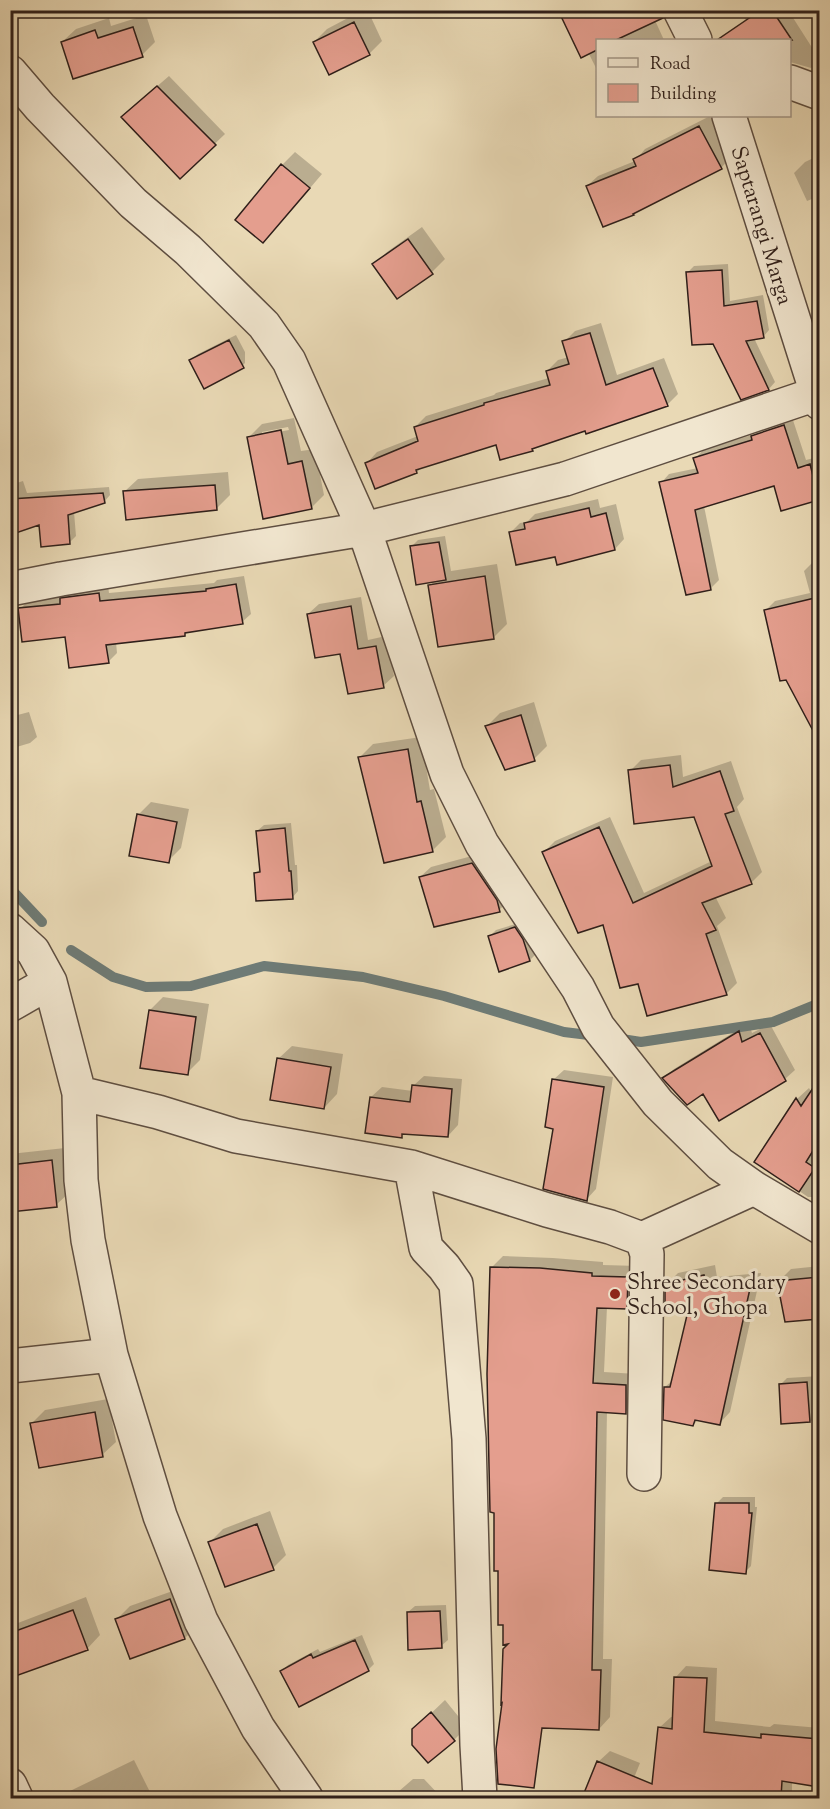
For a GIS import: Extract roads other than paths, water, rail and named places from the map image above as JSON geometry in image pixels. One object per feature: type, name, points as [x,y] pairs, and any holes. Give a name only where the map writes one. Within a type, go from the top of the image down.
[{"type":"street","points":[[680,10],[694,39]]},
{"type":"street","points":[[10,72],[40,107],[133,203],[188,250],[264,325],[289,361],[364,529],[447,774],[482,844],[578,988],[598,1027],[658,1103],[720,1164],[754,1188],[819,1227]]},
{"type":"street","points":[[791,83],[819,93]]},
{"type":"street","name":"Saptarangi Marga","points":[[729,117],[818,399]]},
{"type":"street","points":[[10,589],[364,529],[565,479],[818,399]]},
{"type":"street","points":[[10,930],[33,951],[50,982],[79,1093],[81,1180],[88,1240],[111,1355],[160,1516],[201,1621],[258,1728],[306,1798]]},
{"type":"street","points":[[10,1005],[50,982]]},
{"type":"street","points":[[79,1093],[158,1112],[237,1136],[411,1167],[547,1210],[610,1227],[642,1239],[754,1188]]},
{"type":"street","points":[[411,1167],[426,1248],[456,1284],[469,1439],[480,1798]]},
{"type":"street","points":[[642,1239],[647,1254],[644,1474]]},
{"type":"street","points":[[10,1366],[111,1355]]},
{"type":"street","points":[[10,1785],[16,1798]]},
{"type":"waterway","points":[[10,888],[42,922]]},
{"type":"waterway","points":[[71,950],[113,977],[146,987],[191,986],[264,966],[363,977],[444,996],[564,1032],[597,1036]]},
{"type":"waterway","points":[[615,1038],[641,1042],[773,1022],[820,1003]]},
{"type":"place","name":"Shree Secondary School, Ghopa","points":[[615,1294]]}]
